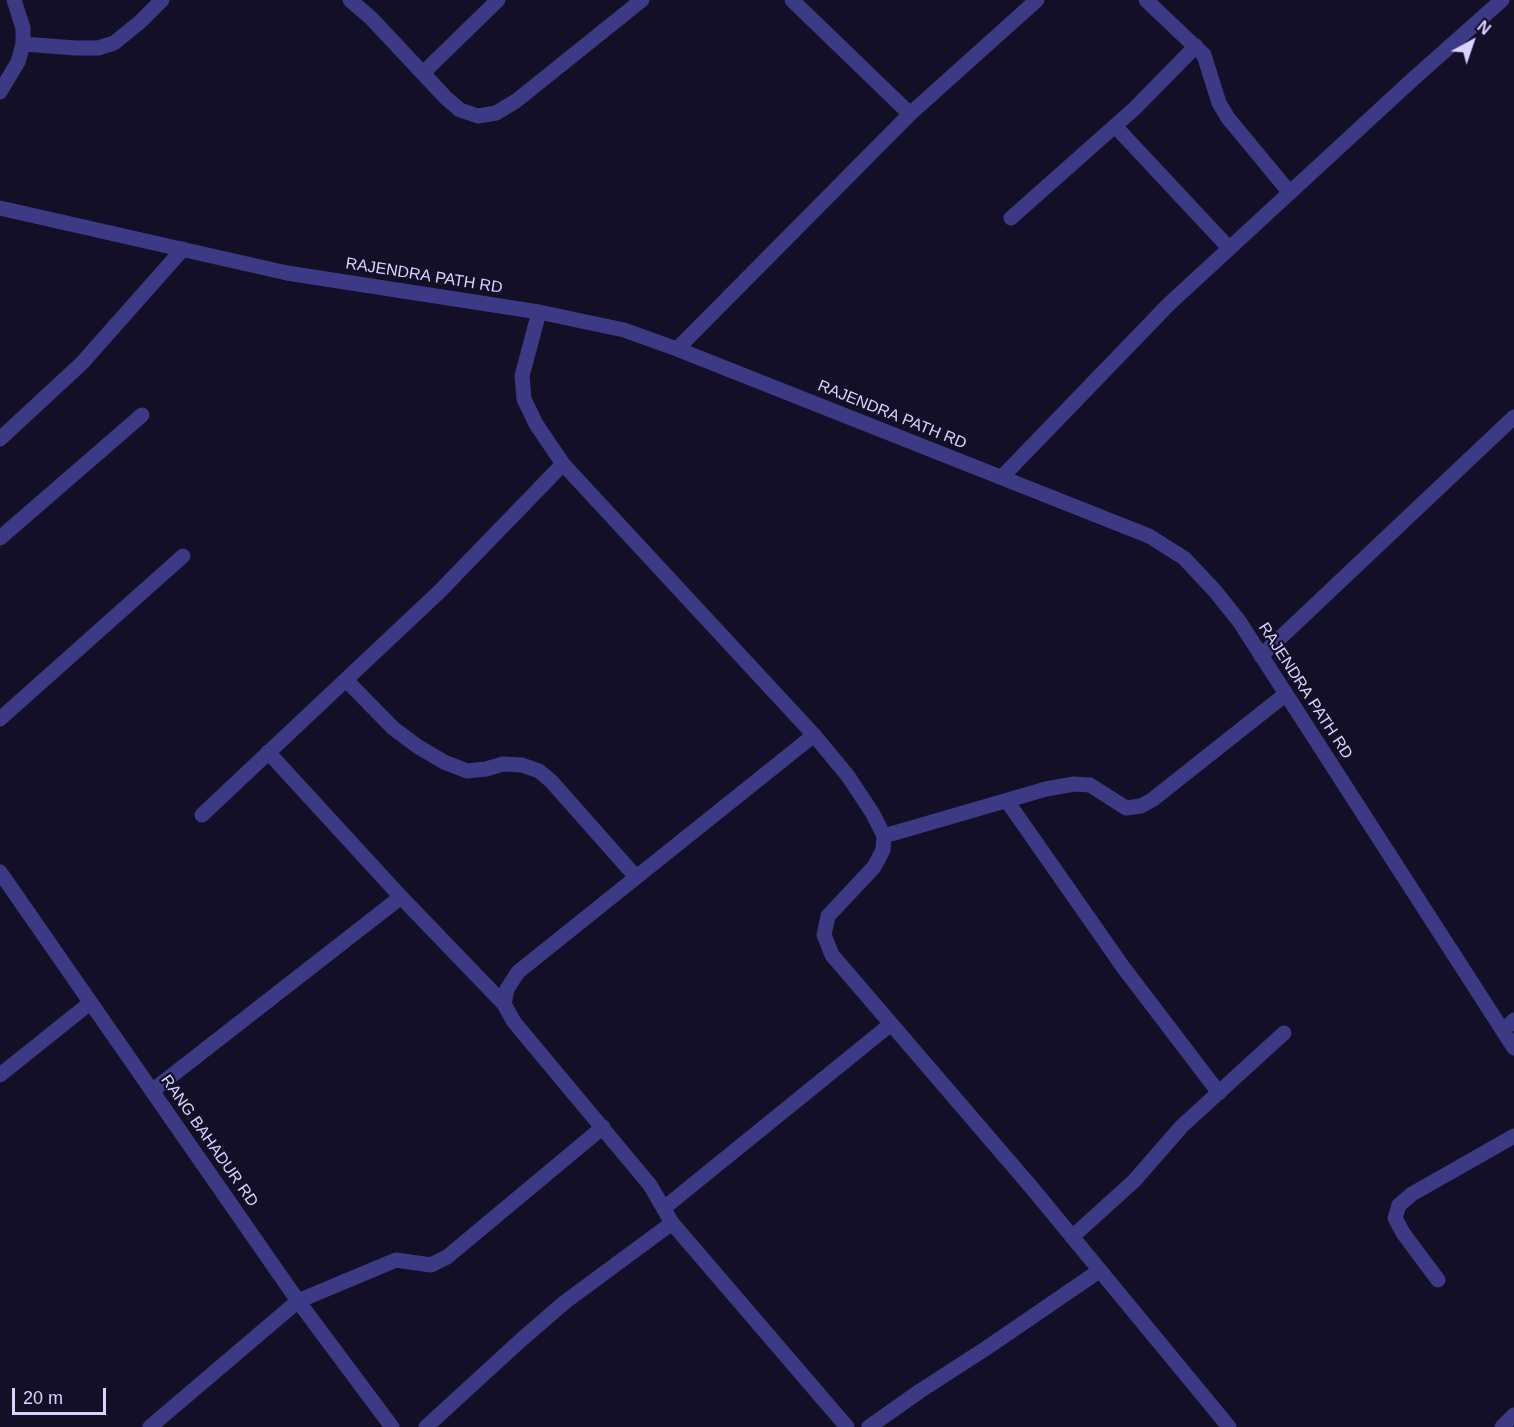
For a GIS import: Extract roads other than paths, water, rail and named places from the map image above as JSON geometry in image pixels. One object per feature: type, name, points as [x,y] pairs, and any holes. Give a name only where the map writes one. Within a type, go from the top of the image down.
[{"type":"street","points":[[0,92],[18,62],[24,44],[23,28],[14,0]]},
{"type":"street","points":[[350,0],[371,18],[446,98],[460,110],[478,116],[496,113],[516,101],[642,0]]},
{"type":"street","points":[[423,73],[498,0]]},
{"type":"street","points":[[792,0],[910,114]]},
{"type":"street","points":[[677,349],[910,114],[1037,0]]},
{"type":"street","points":[[1146,0],[1204,54],[1219,103],[1228,118],[1290,193]]},
{"type":"street","points":[[1002,477],[1169,304],[1502,0]]},
{"type":"street","points":[[24,44],[98,48],[114,43],[140,22],[156,2]]},
{"type":"street","points":[[1011,218],[1134,109],[1196,46]]},
{"type":"street","points":[[1115,126],[1229,248]]},
{"type":"street","name":"RAJENDRA PATH RD","points":[[0,208],[287,273],[539,312],[624,330],[1149,536],[1184,558],[1239,621],[1509,1025],[1514,1048]]},
{"type":"street","points":[[0,440],[82,363],[183,249]]},
{"type":"street","points":[[539,312],[522,376],[524,399],[536,424],[563,464],[814,735],[848,776],[867,804],[884,836],[884,850],[874,867],[828,916],[824,935],[832,955],[1072,1237],[1228,1427]]},
{"type":"street","points":[[0,538],[142,415]]},
{"type":"street","points":[[1261,656],[1514,417]]},
{"type":"street","points":[[202,815],[439,592],[563,464]]},
{"type":"street","points":[[0,719],[183,556]]},
{"type":"street","points":[[346,680],[393,728],[444,762],[467,771],[503,764],[522,765],[539,771],[551,781],[636,877]]},
{"type":"street","points":[[884,836],[1046,789],[1074,784],[1090,785],[1126,808],[1141,806],[1152,800],[1286,694]]},
{"type":"street","points":[[504,1004],[507,989],[518,972],[814,735]]},
{"type":"street","points":[[268,752],[401,897],[504,1004],[514,1022],[650,1185],[672,1223],[847,1427]]},
{"type":"street","points":[[1007,801],[1123,967],[1219,1092]]},
{"type":"street","name":"RANG BAHADUR RD","points":[[0,872],[298,1301],[392,1427]]},
{"type":"street","points":[[152,1091],[401,897]]},
{"type":"street","points":[[0,1075],[90,1003]]},
{"type":"street","points":[[664,1208],[891,1024]]},
{"type":"street","points":[[1072,1237],[1134,1181],[1182,1126],[1284,1033]]},
{"type":"street","points":[[150,1427],[298,1301],[396,1260],[431,1265],[447,1257],[603,1127]]},
{"type":"street","points":[[1437,1280],[1402,1233],[1395,1218],[1399,1205],[1412,1194],[1514,1136]]},
{"type":"street","points":[[426,1427],[565,1302],[672,1223]]},
{"type":"street","points":[[869,1427],[1099,1271]]},
{"type":"street","points":[[1502,1427],[1514,1415]]}]
